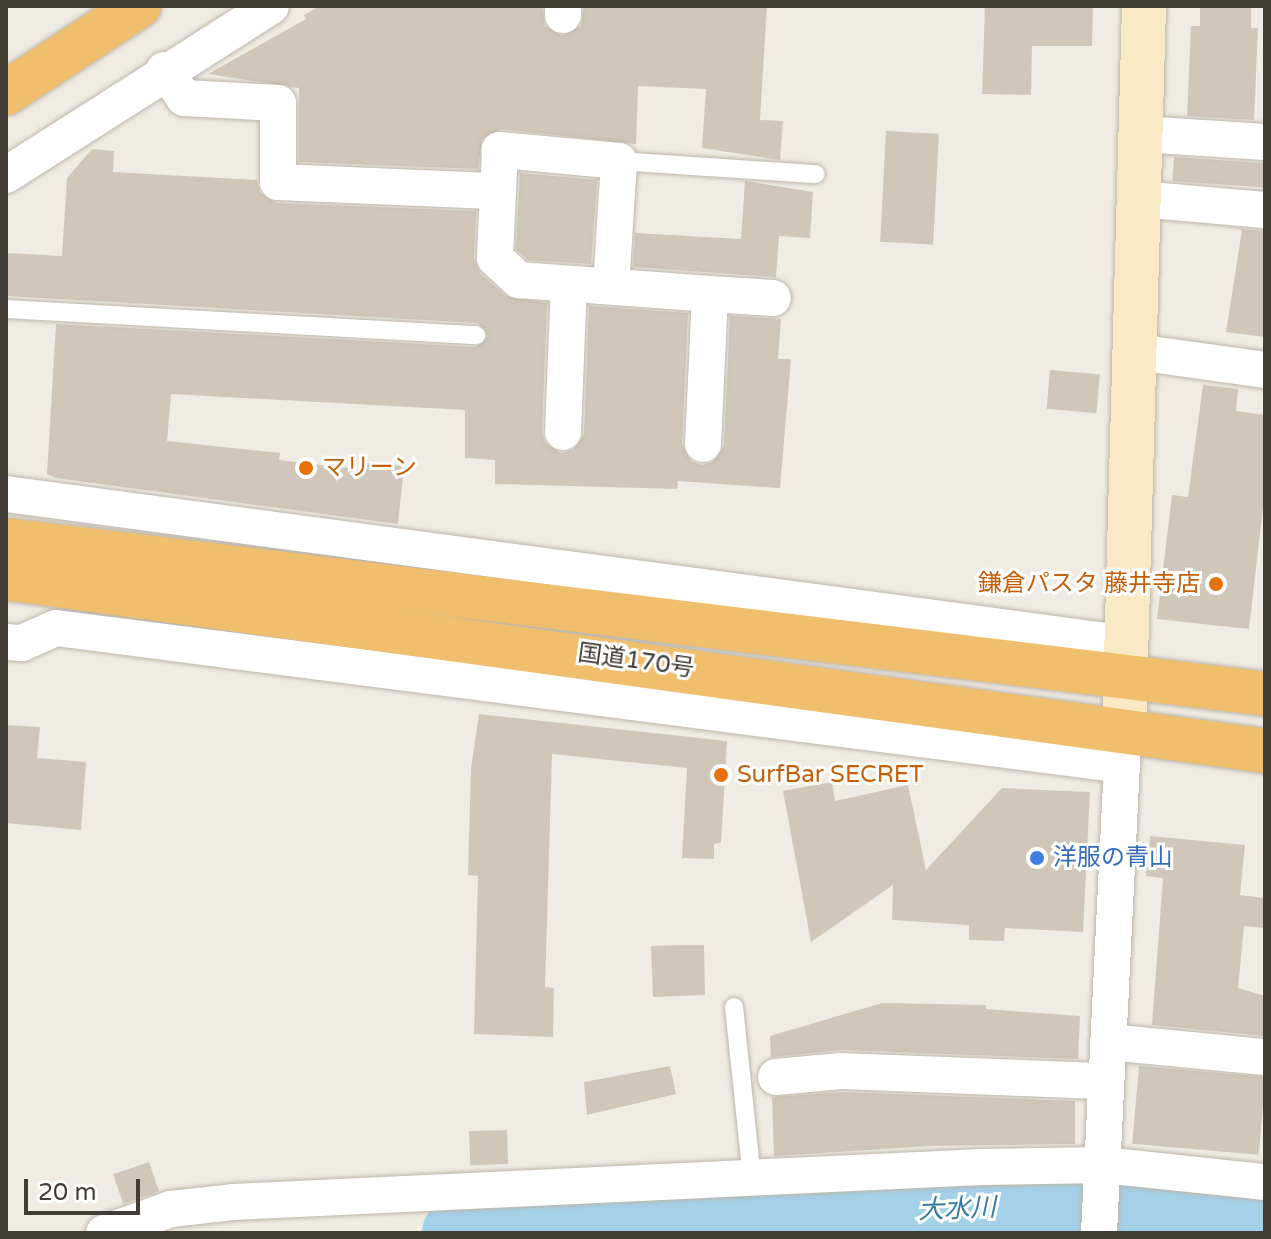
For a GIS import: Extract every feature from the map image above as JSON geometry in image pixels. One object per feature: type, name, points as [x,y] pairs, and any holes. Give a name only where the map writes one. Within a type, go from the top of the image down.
[{"type":"highway","points":[[6,93],[139,6]]},
{"type":"highway","name":"国道170号","points":[[6,540],[535,628],[1123,748],[1265,751]]},
{"type":"highway","name":"国道170号","points":[[6,578],[535,628],[1128,661],[1265,694]]},
{"type":"street","points":[[6,175],[164,70],[271,6]]},
{"type":"street","points":[[1099,1233],[1128,661],[1144,6]]},
{"type":"street","points":[[164,70],[184,98],[278,103],[278,182],[497,191]]},
{"type":"street","points":[[1141,134],[1265,142]]},
{"type":"street","points":[[611,286],[619,161],[500,150],[495,258],[519,280],[773,298]]},
{"type":"street","points":[[1139,199],[1265,210]]},
{"type":"street","points":[[563,432],[569,284]]},
{"type":"street","points":[[703,444],[710,294]]},
{"type":"street","points":[[1136,352],[1265,370]]},
{"type":"street","points":[[6,494],[1128,661]]},
{"type":"street","points":[[6,642],[22,643],[56,628],[1123,748]]},
{"type":"street","points":[[1108,1042],[1265,1057]]},
{"type":"street","points":[[776,1077],[841,1071],[1106,1081]]},
{"type":"street","points":[[104,1233],[171,1209],[233,1202],[752,1177],[1102,1171],[1265,1182]]},
{"type":"lane","points":[[619,161],[816,174]]},
{"type":"lane","points":[[6,309],[476,335]]},
{"type":"lane","points":[[734,1007],[752,1177]]},
{"type":"building","points":[[320,6],[542,6],[545,26],[562,36],[581,26],[584,6],[767,6],[760,120],[783,121],[780,160],[702,148],[706,89],[638,86],[636,144],[501,129],[482,139],[478,169],[299,162],[299,88],[208,74],[306,19],[304,15]]},
{"type":"building","points":[[985,6],[1093,6],[1092,46],[1032,46],[1031,95],[982,94]]},
{"type":"building","points":[[1200,6],[1251,6],[1251,28],[1258,28],[1254,120],[1187,116],[1191,26],[1200,26]]},
{"type":"building","points":[[886,131],[939,134],[933,245],[880,242]]},
{"type":"building","points":[[92,149],[114,151],[113,172],[257,180],[260,193],[276,203],[476,211],[474,258],[480,273],[506,296],[547,303],[542,432],[545,442],[561,453],[573,450],[584,434],[589,306],[688,313],[682,444],[691,461],[701,465],[713,462],[724,446],[730,316],[781,319],[778,359],[791,359],[780,488],[678,481],[677,489],[495,484],[495,460],[465,458],[465,410],[171,394],[167,441],[280,453],[279,460],[366,470],[366,463],[404,466],[398,524],[56,478],[47,474],[56,324],[475,347],[488,336],[477,323],[6,296],[6,253],[62,256],[67,178]]},
{"type":"building","points":[[1174,157],[1265,163],[1263,187],[1172,181]]},
{"type":"building","points":[[520,173],[597,180],[591,264],[528,260],[516,249]]},
{"type":"building","points":[[745,181],[813,192],[810,238],[779,236],[776,277],[633,267],[635,233],[741,239]]},
{"type":"building","points":[[1233,228],[1265,231],[1265,337],[1226,332],[1242,230]]},
{"type":"building","points":[[1050,370],[1100,374],[1096,413],[1047,409]]},
{"type":"building","points":[[1203,385],[1238,389],[1236,411],[1265,415],[1265,490],[1249,629],[1157,619],[1172,495],[1188,497]]},
{"type":"building","points":[[479,714],[727,741],[721,843],[714,844],[714,859],[682,858],[687,768],[552,754],[545,987],[554,988],[553,1037],[474,1034],[478,876],[468,875],[471,768]]},
{"type":"building","points":[[6,725],[40,727],[37,758],[86,762],[81,830],[6,823]]},
{"type":"building","points":[[832,782],[835,801],[908,785],[926,870],[1002,788],[1090,792],[1083,932],[1005,928],[1004,941],[969,940],[969,925],[892,920],[893,885],[811,942],[783,791]]},
{"type":"building","points":[[1150,836],[1245,845],[1240,895],[1265,898],[1265,928],[1244,926],[1238,988],[1265,996],[1265,1036],[1152,1025],[1163,878],[1146,876]]},
{"type":"building","points":[[704,945],[705,995],[653,997],[651,946]]},
{"type":"building","points":[[882,1003],[986,1005],[986,1009],[1080,1016],[1078,1059],[842,1050],[771,1057],[770,1036]]},
{"type":"building","points":[[670,1066],[676,1094],[587,1115],[584,1082]]},
{"type":"building","points":[[1139,1066],[1265,1077],[1259,1155],[1132,1144]]},
{"type":"building","points":[[842,1092],[1075,1101],[1075,1144],[931,1146],[774,1156],[772,1097]]},
{"type":"building","points":[[507,1130],[508,1164],[470,1165],[469,1131]]},
{"type":"building","points":[[149,1162],[159,1191],[123,1204],[113,1174]]},
{"type":"waterway","name":"大水川","points":[[457,1233],[985,1207],[1133,1211],[1265,1225]]},
{"type":"place","name":"マリーン","points":[[306,468]]},
{"type":"place","name":"鎌倉パスタ 藤井寺店","points":[[1216,584]]},
{"type":"place","name":"SurfBar SECRET","points":[[721,775]]},
{"type":"place","name":"洋服の青山","points":[[1037,858]]}]
